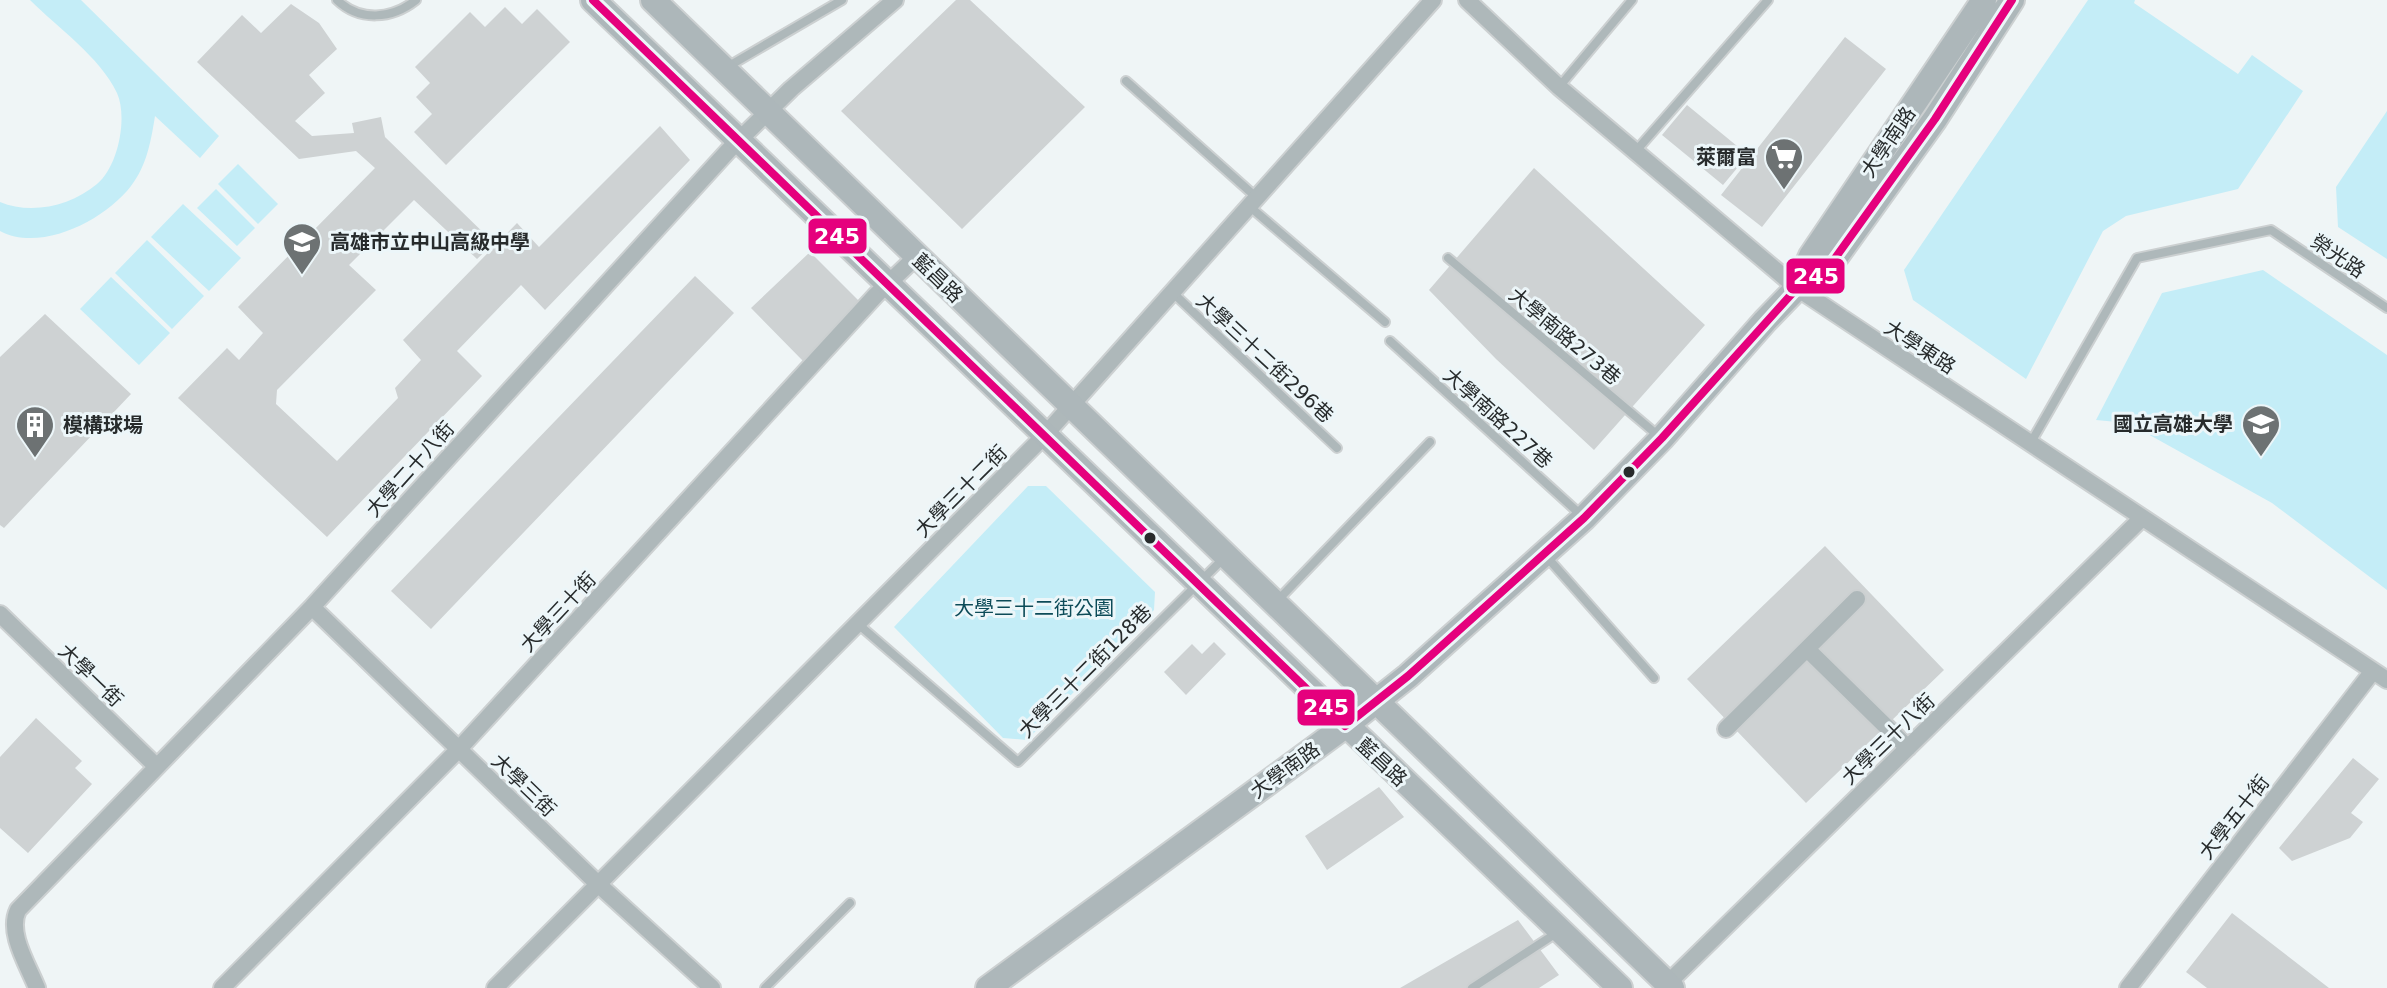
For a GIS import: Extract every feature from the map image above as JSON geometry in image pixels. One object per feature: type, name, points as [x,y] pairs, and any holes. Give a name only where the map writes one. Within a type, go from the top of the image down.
[{"type":"street","name":"藍昌路","points":[[593,0],[1620,988]]},
{"type":"street","name":"藍昌路","points":[[653,0],[1667,987]]},
{"type":"street","name":"大學二十八街","points":[[37,988],[15,931],[13,920],[18,910],[155,765],[312,607],[738,141],[895,0]]},
{"type":"street","name":"大學三十二街","points":[[495,988],[1044,436],[1433,0]]},
{"type":"street","name":"大學東路","points":[[1467,0],[1559,87],[1797,288],[2380,676]]},
{"type":"street","name":"大學南路","points":[[1797,288],[1811,256],[1984,0]]},
{"type":"street","name":"大學南路","points":[[988,988],[1345,726],[1584,518],[1662,438],[1797,288],[1828,268],[1935,119],[2012,0]]},
{"type":"street","name":"大學三十街","points":[[222,988],[458,750],[886,285],[916,257]]},
{"type":"street","name":"大學三十八街","points":[[1667,987],[2141,519]]},
{"type":"street","points":[[1726,729],[1857,599]]},
{"type":"street","name":"大學三街","points":[[312,607],[599,885],[712,988]]},
{"type":"street","name":"大學一街","points":[[0,614],[155,765]]},
{"type":"street","points":[[1807,649],[1908,748]]},
{"type":"street","name":"大學五十街","points":[[2128,988],[2380,676]]},
{"type":"lane","points":[[337,0],[361,15],[380,16],[398,12],[416,0]]},
{"type":"lane","points":[[724,69],[842,0]]},
{"type":"lane","points":[[1559,87],[1632,0]]},
{"type":"lane","points":[[1635,152],[1768,0]]},
{"type":"lane","points":[[1126,81],[1385,322]]},
{"type":"lane","name":"榮光路","points":[[2030,444],[2137,258],[2271,230],[2387,308]]},
{"type":"lane","name":"大學南路273巷","points":[[1448,258],[1662,438]]},
{"type":"lane","name":"大學三十二街296巷","points":[[1172,292],[1337,448]]},
{"type":"lane","name":"大學南路227巷","points":[[1390,341],[1584,518]]},
{"type":"lane","points":[[1274,604],[1430,442]]},
{"type":"lane","points":[[1545,555],[1654,678]]},
{"type":"lane","name":"大學三十二街128巷","points":[[858,624],[1018,762],[1225,556]]},
{"type":"lane","points":[[765,988],[850,903]]},
{"type":"lane","points":[[1472,988],[1560,931]]},
{"type":"green space","points":[[30,0],[81,0],[219,136],[200,158],[155,116],[145,161],[120,199],[71,230],[34,238],[16,237],[0,231],[0,202],[37,208],[63,203],[87,192],[111,166],[119,142],[121,115],[117,93],[100,67]]},
{"type":"green space","points":[[2088,0],[2135,0],[2134,3],[2238,74],[2252,55],[2303,91],[2238,189],[2126,216],[2103,231],[2026,379],[1913,300],[1904,270]]},
{"type":"green space","points":[[2387,111],[2387,259],[2338,227],[2336,187]]},
{"type":"green space","points":[[238,164],[278,204],[258,224],[218,184]]},
{"type":"green space","points":[[216,189],[255,228],[237,246],[197,208]]},
{"type":"green space","points":[[183,204],[241,258],[209,291],[151,237]]},
{"type":"green space","points":[[147,240],[204,296],[172,329],[115,273]]},
{"type":"green space","points":[[2263,270],[2387,355],[2387,590],[2272,503],[2128,423],[2096,420],[2162,293]]},
{"type":"green space","points":[[111,277],[170,333],[139,365],[80,309]]},
{"type":"green space","name":"大學三十二街公園","points":[[1028,486],[1046,486],[1155,592],[1154,610],[1027,740],[1003,738],[894,627]]},
{"type":"building","points":[[956,0],[970,0],[1085,107],[962,229],[841,111]]},
{"type":"building","points":[[291,4],[319,23],[337,49],[309,75],[325,93],[295,121],[312,136],[354,133],[352,123],[381,117],[385,137],[494,243],[477,259],[414,200],[349,265],[376,290],[277,390],[276,404],[337,461],[398,398],[395,388],[421,360],[403,340],[517,223],[539,247],[660,126],[690,160],[545,310],[521,285],[457,351],[482,376],[327,537],[178,398],[227,348],[239,360],[263,333],[238,307],[375,168],[356,151],[299,159],[197,62],[242,15],[261,33]]},
{"type":"building","points":[[505,7],[522,24],[537,9],[570,42],[446,165],[414,132],[432,114],[416,97],[430,83],[415,67],[470,12],[485,27]]},
{"type":"building","points":[[1845,37],[1886,69],[1762,227],[1721,195]]},
{"type":"building","points":[[1687,105],[1748,155],[1723,185],[1662,135]]},
{"type":"building","points":[[1534,168],[1705,325],[1594,450],[1496,359],[1429,290]]},
{"type":"building","points":[[810,252],[860,302],[803,361],[751,308]]},
{"type":"building","points":[[695,276],[734,313],[431,629],[391,591]]},
{"type":"building","name":"模構球場","points":[[45,314],[131,394],[4,528],[0,525],[0,357]]},
{"type":"building","points":[[1825,546],[1944,670],[1806,803],[1687,679]]},
{"type":"building","points":[[1214,642],[1226,654],[1186,695],[1164,672],[1192,644],[1202,654]]},
{"type":"building","points":[[36,718],[82,761],[75,768],[92,784],[28,853],[0,828],[0,757]]},
{"type":"building","points":[[2353,758],[2379,779],[2351,813],[2363,822],[2350,838],[2292,861],[2279,848]]},
{"type":"building","points":[[1379,787],[1404,817],[1327,870],[1305,836]]},
{"type":"building","points":[[2232,913],[2329,988],[2207,988],[2186,972]]},
{"type":"building","points":[[1518,920],[1559,975],[1539,988],[1400,988]]},
{"type":"transit line","name":"245","points":[[593,0],[1345,726],[1408,676],[1584,518],[1662,438],[1797,288],[1828,268],[1935,119],[2012,0]]},
{"type":"place","name":"萊爾富","points":[[1784,191]]},
{"type":"place","name":"高雄市立中山高級中學","points":[[302,276]]},
{"type":"place","name":"國立高雄大學","points":[[2261,458]]},
{"type":"place","name":"模構球場","points":[[35,459]]}]
